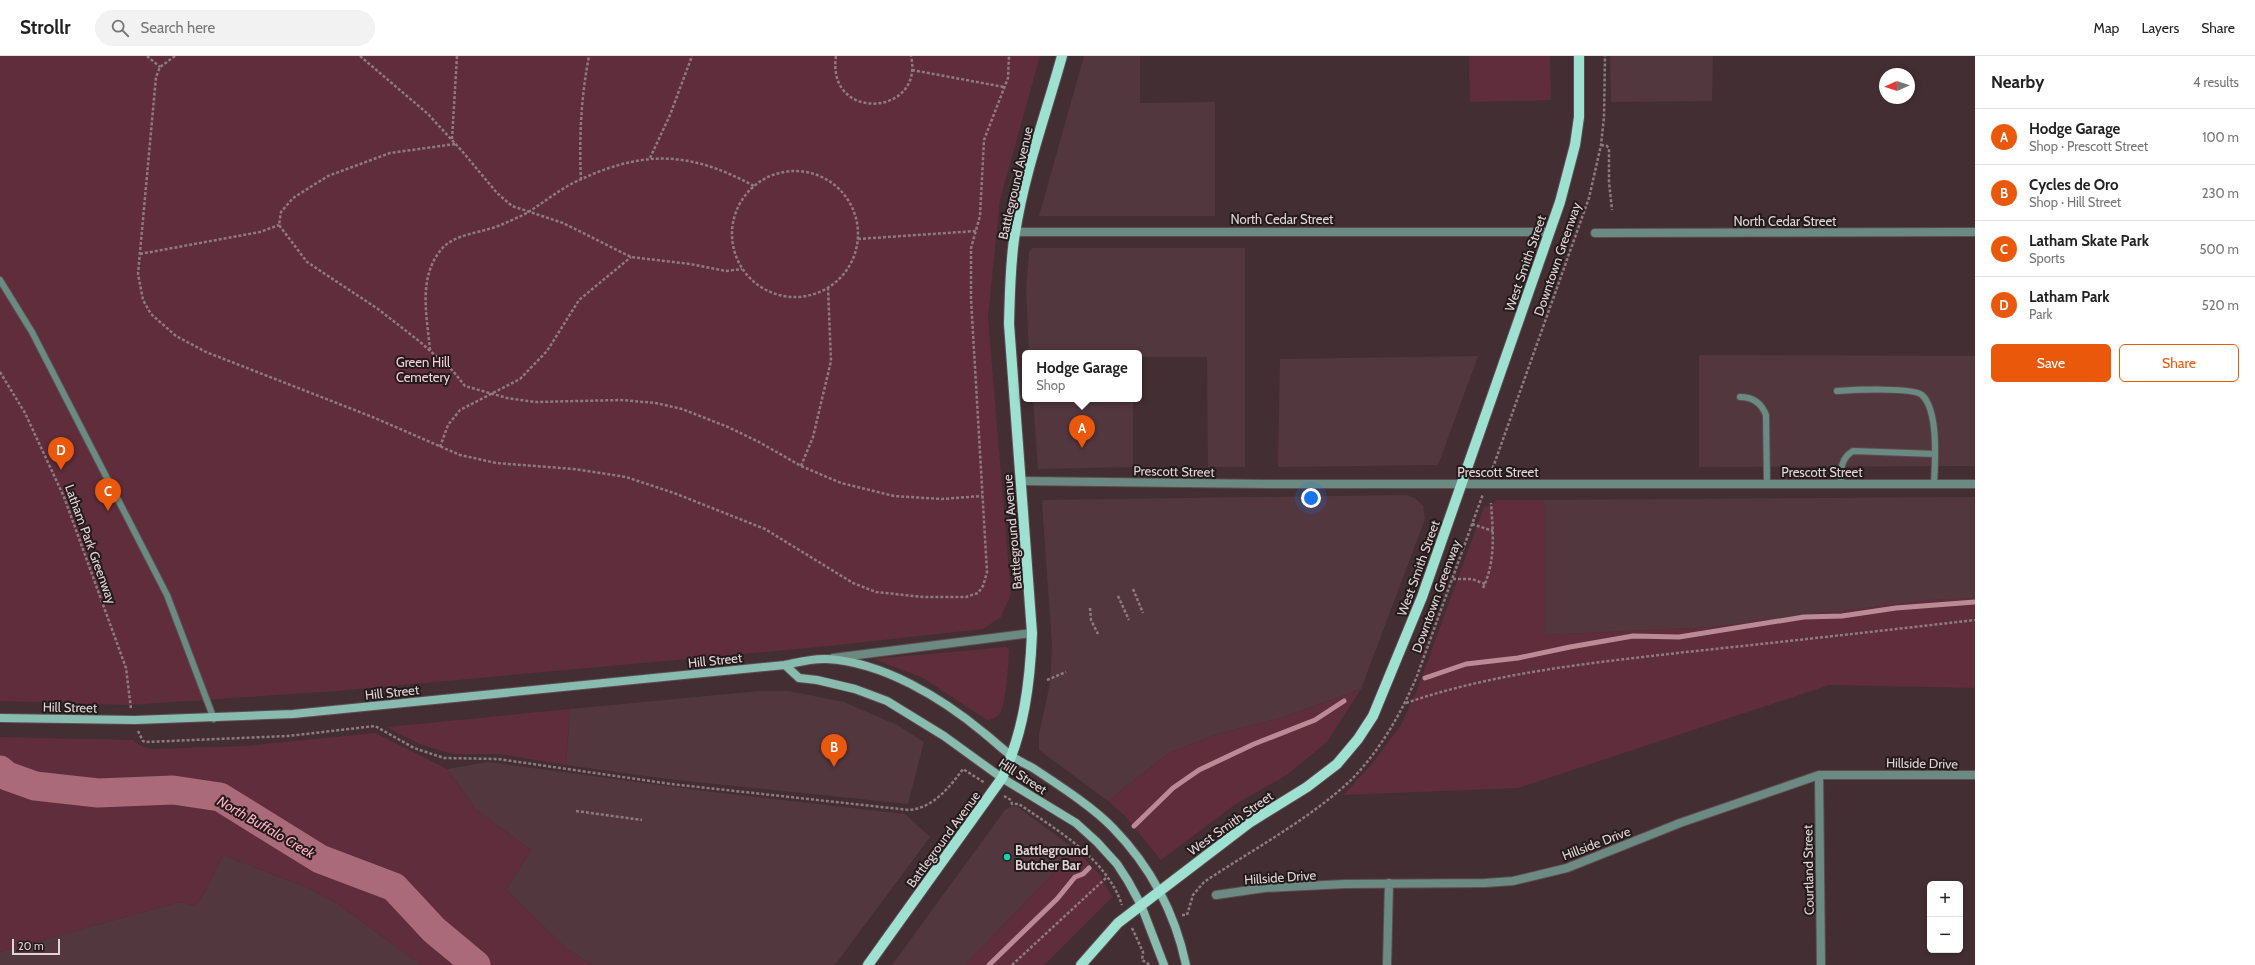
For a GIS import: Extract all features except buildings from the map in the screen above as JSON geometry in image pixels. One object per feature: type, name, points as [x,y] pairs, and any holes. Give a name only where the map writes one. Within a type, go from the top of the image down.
[{"type":"main road","name":"Battleground Avenue","points":[[868,965],[1002,778],[1012,756],[1029,681],[1032,633],[1009,324],[1010,276],[1015,232],[1029,172],[1062,56]]},
{"type":"main road","name":"West Smith Street","points":[[1081,965],[1118,923],[1159,890],[1249,823],[1307,787],[1337,764],[1358,739],[1373,716],[1422,597],[1560,202],[1575,145],[1578,117],[1578,56]]},
{"type":"street","name":"North Cedar Street","points":[[1015,232],[1550,232]]},
{"type":"street","name":"North Cedar Street","points":[[1595,233],[1975,232]]},
{"type":"street","name":"Prescott Street","points":[[1021,481],[1462,484],[1975,484]]},
{"type":"street","name":"Hill Street","points":[[0,718],[214,719],[344,709],[785,665],[806,660],[826,659],[1032,633]]},
{"type":"street","name":"Hill Street","points":[[826,659],[847,661],[917,686],[983,732],[1012,756],[1094,811],[1113,827],[1159,890],[1179,936],[1186,965]]},
{"type":"street","name":"Hill Street","points":[[785,665],[799,678],[817,680],[855,689],[887,701],[944,736],[1002,778],[1076,824],[1097,842],[1118,866],[1141,905],[1164,965]]},
{"type":"street","name":"Hillside Drive","points":[[1216,895],[1264,888],[1389,883],[1485,883],[1513,881],[1567,868],[1680,823],[1819,774],[1975,775]]},
{"type":"street","name":"Courtland Street","points":[[1819,774],[1821,965]]},
{"type":"street","points":[[1387,965],[1389,883]]},
{"type":"lane","points":[[0,280],[32,332],[167,595],[214,719]]},
{"type":"lane","points":[[1837,390],[1908,390],[1921,394],[1928,405],[1934,428],[1934,484]]},
{"type":"lane","points":[[1740,397],[1754,400],[1761,405],[1766,415],[1766,484]]},
{"type":"lane","points":[[1840,484],[1842,464],[1846,455],[1853,451],[1935,454]]},
{"type":"path","points":[[147,56],[160,67]]},
{"type":"path","points":[[175,56],[160,67],[156,77],[138,274],[143,300],[151,314],[176,336],[206,352],[375,418],[460,455],[496,463],[580,470],[626,477],[674,493],[765,529],[853,583],[876,592],[923,597],[966,597],[978,593],[983,586],[987,572],[971,299],[971,248],[980,216],[983,185],[984,140],[1008,78],[1009,56]]},
{"type":"path","points":[[360,56],[428,114],[452,139],[497,193],[512,206],[563,223],[631,258],[690,264],[726,271],[742,269]]},
{"type":"path","points":[[452,139],[458,56]]},
{"type":"path","points":[[581,180],[579,138],[584,83],[589,56]]},
{"type":"path","points":[[650,158],[670,115],[692,56]]},
{"type":"path","points":[[836,56],[835,66],[837,80],[843,90],[852,98],[863,103],[881,104],[897,96],[906,88],[912,70],[911,56]]},
{"type":"path","name":"Downtown Greenway","points":[[1496,462],[1581,225],[1595,174],[1601,145],[1605,94],[1604,56]]},
{"type":"path","points":[[912,70],[1004,87]]},
{"type":"path","points":[[455,144],[390,153],[328,176],[293,198],[281,212],[279,225],[307,262],[378,309],[430,350],[453,371],[465,386],[507,398],[535,402],[621,400],[656,402],[682,409],[728,426],[801,466],[841,483],[894,496],[942,499],[982,496]]},
{"type":"path","points":[[1601,145],[1609,148],[1608,170],[1612,210]]},
{"type":"path","points":[[430,350],[425,300],[428,271],[440,250],[456,238],[494,228],[528,212],[581,180],[614,166],[650,158],[693,161],[730,173],[754,186]]},
{"type":"path","points":[[801,170],[820,176],[838,186],[851,203],[858,224],[858,246],[851,266],[837,283],[819,294],[797,298],[776,295],[757,285],[742,269],[734,251],[732,230],[736,211],[747,193],[754,186],[762,180],[781,172],[801,170]]},
{"type":"path","points":[[140,254],[260,232],[279,225]]},
{"type":"path","points":[[858,239],[976,231]]},
{"type":"path","points":[[440,447],[448,425],[460,410],[520,379],[546,352],[578,300],[631,258]]},
{"type":"path","points":[[801,466],[817,423],[831,361],[828,288]]},
{"type":"path","name":"Latham Park Greenway","points":[[0,372],[25,413],[64,497],[126,668],[131,708]]},
{"type":"path","name":"Downtown Greenway","points":[[1187,915],[1193,895],[1204,882],[1313,810],[1351,780],[1379,745],[1406,703],[1453,579],[1483,494]]},
{"type":"path","points":[[1483,588],[1490,571],[1493,531],[1491,503]]},
{"type":"path","points":[[1472,524],[1493,531]]},
{"type":"path","points":[[1453,579],[1472,579],[1485,584]]},
{"type":"path","points":[[1133,589],[1143,613]]},
{"type":"path","points":[[1118,596],[1129,620]]},
{"type":"path","points":[[1090,608],[1091,620],[1098,634]]},
{"type":"path","points":[[1406,703],[1443,690],[1486,681],[1606,662],[1975,620]]},
{"type":"path","points":[[1047,680],[1066,672]]},
{"type":"path","points":[[140,734],[143,741],[146,742],[203,741],[288,736],[375,726],[414,748],[444,758],[498,759],[671,784],[909,810],[918,809],[938,798],[950,786],[963,769],[977,779]]},
{"type":"path","points":[[1011,800],[1012,804],[1019,804],[1076,843],[1107,877],[1120,898]]},
{"type":"path","points":[[576,811],[642,820]]},
{"type":"path","points":[[1012,965],[1107,877]]},
{"type":"path","points":[[1143,952],[1142,960],[1150,965]]},
{"type":"shaded area","points":[[1084,56],[1140,56],[1140,103],[1215,102],[1215,216],[1039,216]]},
{"type":"shaded area","points":[[1610,56],[1713,56],[1712,101],[1611,102]]},
{"type":"shaded area","points":[[1032,248],[1245,248],[1245,467],[1208,467],[1207,357],[1142,357],[1142,350],[1029,350],[1026,290],[1029,252]]},
{"type":"shaded area","points":[[1699,355],[1975,356],[1975,466],[1699,467]]},
{"type":"shaded area","points":[[1478,356],[1438,465],[1278,467],[1280,359]]},
{"type":"shaded area","points":[[1033,402],[1133,402],[1133,467],[1038,469]]},
{"type":"shaded area","points":[[1406,495],[1415,498],[1423,506],[1425,519],[1361,689],[1281,718],[1218,734],[1169,753],[1108,801],[1039,750],[1039,735],[1050,683],[1052,645],[1042,502],[1044,500]]},
{"type":"shaded area","points":[[1975,497],[1975,598],[1930,600],[1710,627],[1545,635],[1545,500]]},
{"type":"shaded area","points":[[759,691],[788,691],[844,702],[897,725],[924,742],[908,804],[668,779],[566,765],[570,709]]},
{"type":"shaded area","points":[[488,762],[712,792],[905,814],[930,837],[835,965],[592,965],[567,949],[506,890],[531,850],[475,809],[447,769]]},
{"type":"shaded area","points":[[1012,806],[1018,807],[1076,850],[965,965],[892,965],[1005,810]]},
{"type":"shaded area","points":[[223,855],[313,890],[338,904],[421,965],[0,965],[0,952],[179,902],[195,906],[206,890]]},
{"type":"green space","name":"Green Hill Cemetery","points":[[0,56],[1040,56],[1000,200],[988,317],[1011,594],[1001,617],[983,629],[829,646],[337,691],[130,705],[0,701]]},
{"type":"green space","points":[[1469,56],[1550,56],[1551,100],[1470,102]]},
{"type":"green space","points":[[1496,500],[1545,500],[1545,635],[1710,627],[1930,600],[1975,598],[1975,688],[1829,685],[1518,788],[1343,795],[1371,765],[1401,725],[1417,690],[1484,507],[1494,504]]},
{"type":"green space","points":[[1006,647],[1009,650],[1004,700],[998,716],[987,720],[923,678],[874,659]]},
{"type":"green space","points":[[1361,689],[1327,742],[1288,774],[1236,804],[1161,860],[1125,816],[1108,801],[1169,753],[1218,734],[1281,718]]},
{"type":"green space","points":[[570,709],[566,765],[498,754],[453,754],[419,744],[387,727]]},
{"type":"green space","points":[[375,733],[447,769],[475,809],[531,850],[506,890],[567,949],[592,965],[421,965],[338,904],[313,890],[223,855],[206,890],[195,906],[179,902],[0,952],[0,737],[133,740],[141,746],[152,749],[243,746]]},
{"type":"green space","points":[[1076,850],[1100,875],[1112,897],[1044,965],[965,965]]},
{"type":"waterway","points":[[1425,678],[1466,664],[1518,658],[1633,636],[1679,637],[1804,617],[1842,616],[1896,608],[1975,602]]},
{"type":"waterway","points":[[1134,826],[1173,788],[1199,770],[1254,744],[1315,720],[1344,701]]},
{"type":"waterway","name":"North Buffalo Creek","points":[[0,770],[7,776],[35,786],[98,793],[173,790],[220,797],[320,859],[394,887],[434,930],[476,965]]},
{"type":"waterway","points":[[989,965],[1057,899],[1075,877],[1083,874],[1089,868]]},
{"type":"place","name":"Hodge Garage","points":[[1082,448]]},
{"type":"place","name":"Latham Park","points":[[61,470]]},
{"type":"place","name":"Latham Skate Park","points":[[108,511]]},
{"type":"place","name":"Cycles de Oro","points":[[834,767]]},
{"type":"place","name":"Battleground Butcher Bar","points":[[1007,857]]}]
